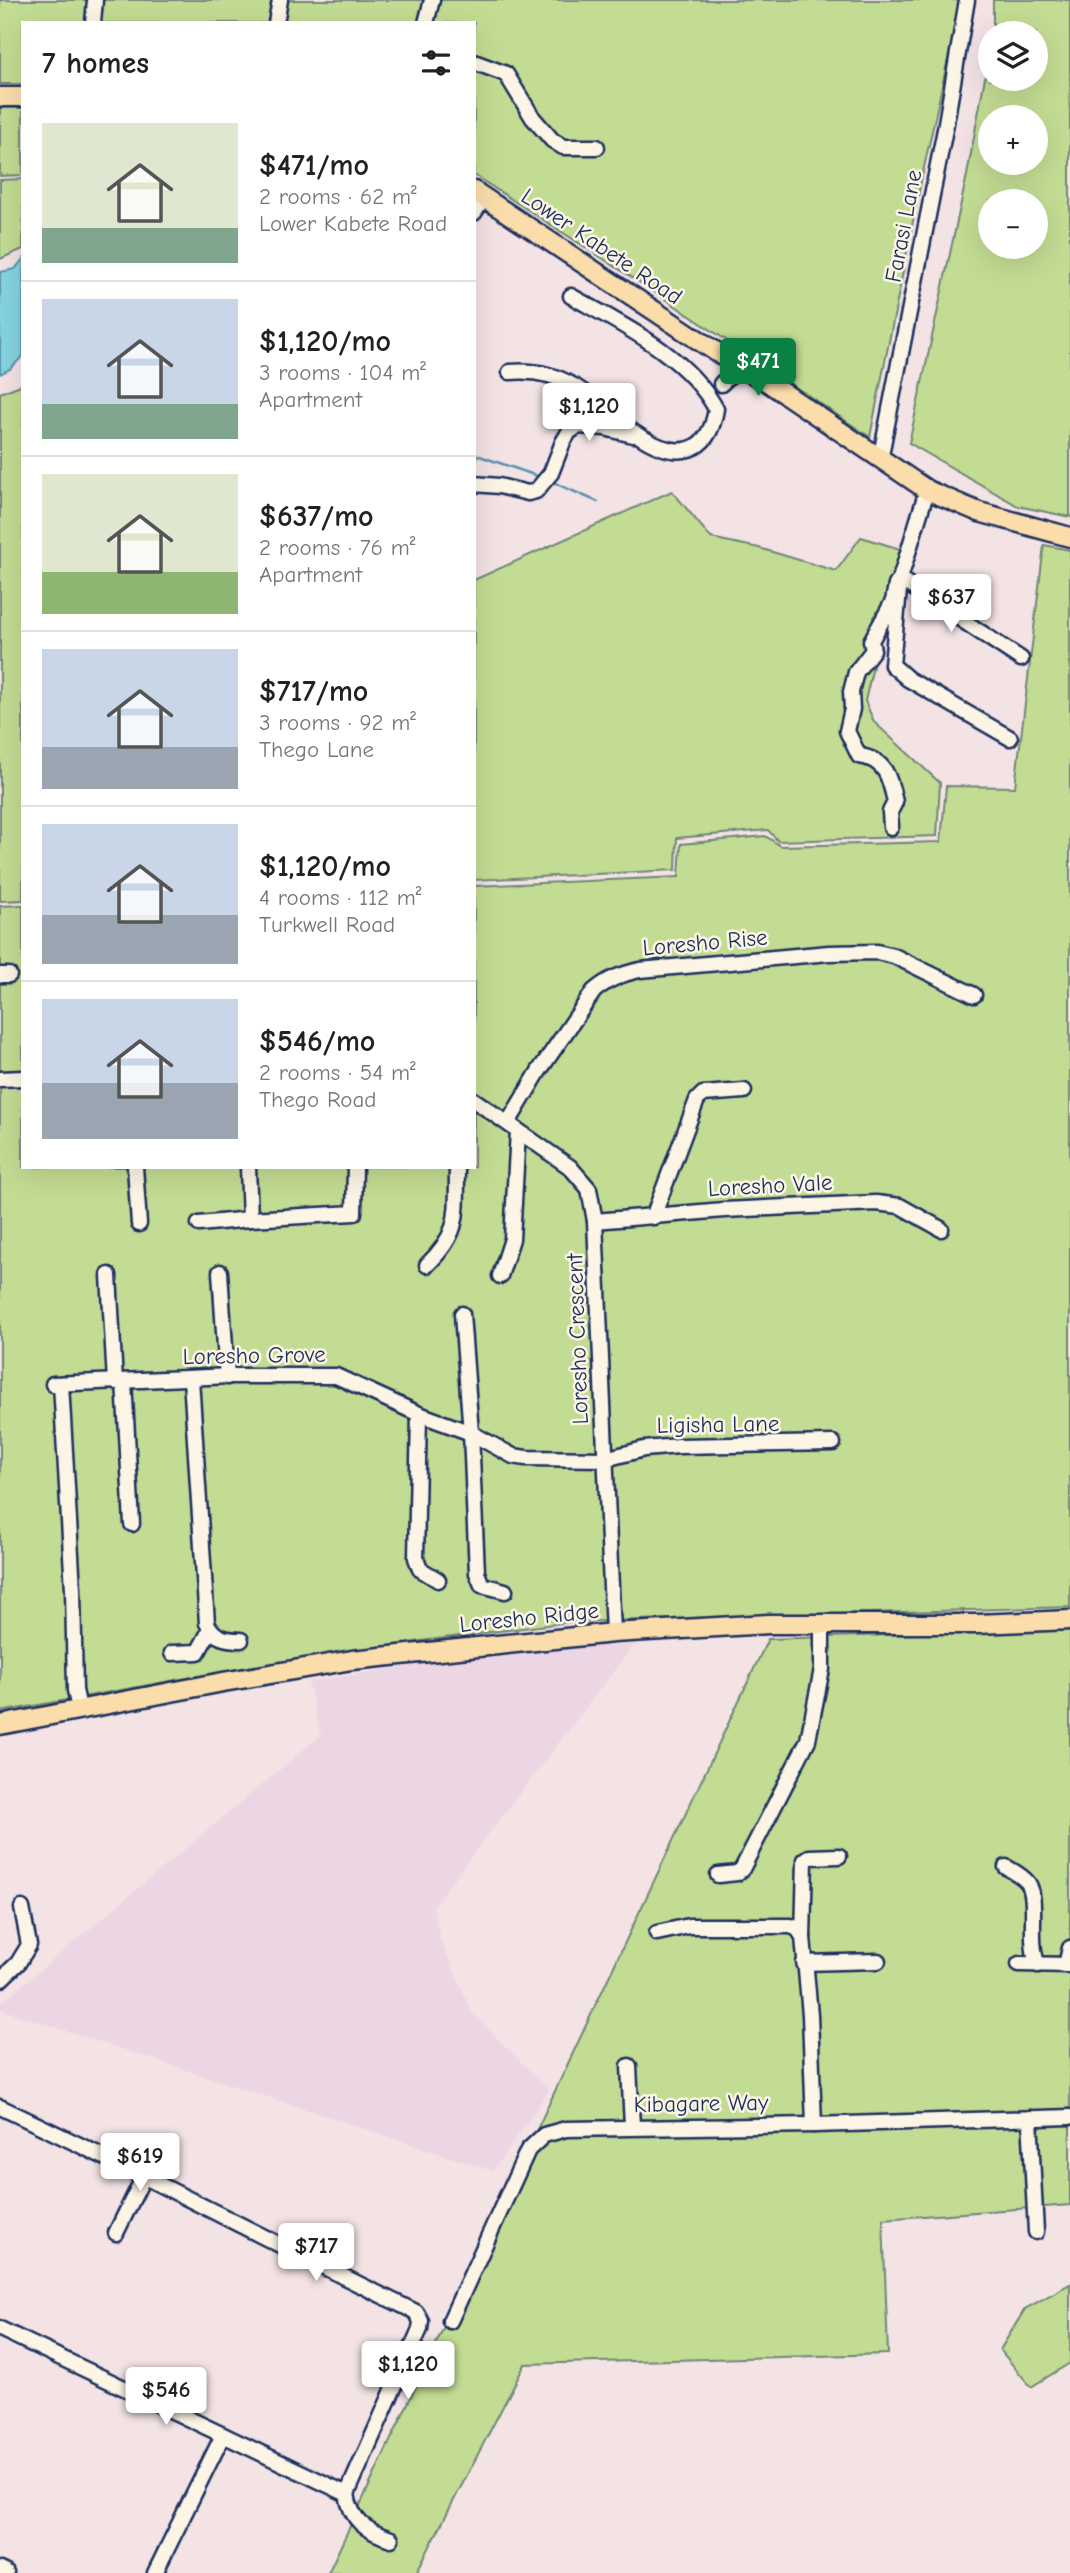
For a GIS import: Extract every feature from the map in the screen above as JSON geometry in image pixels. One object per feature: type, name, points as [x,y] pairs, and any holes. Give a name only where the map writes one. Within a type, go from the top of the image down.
[{"type":"main road","points":[[0,97],[21,97]]},
{"type":"main road","name":"Lower Kabete Road","points":[[479,195],[739,367],[763,379],[927,490],[979,512],[1070,537]]},
{"type":"main road","name":"Loresho Ridge","points":[[0,1725],[352,1660],[613,1633],[769,1624],[977,1624],[1070,1620]]},
{"type":"street","points":[[93,21],[95,0]]},
{"type":"street","points":[[275,21],[280,0]]},
{"type":"street","points":[[427,21],[432,0]]},
{"type":"street","name":"Farasi Lane","points":[[880,460],[945,129],[967,0]]},
{"type":"street","points":[[476,63],[506,74],[527,110],[552,140],[563,147],[597,147]]},
{"type":"street","points":[[571,296],[617,322],[715,390]]},
{"type":"street","points":[[476,484],[528,493],[536,491],[551,473],[569,432],[578,426],[605,428],[638,436],[679,451],[700,444],[709,435],[714,422],[715,390],[739,367]]},
{"type":"street","points":[[510,372],[528,370],[569,382],[584,391],[638,436]]},
{"type":"street","points":[[927,490],[900,579],[892,665],[908,679],[1010,738]]},
{"type":"street","points":[[900,579],[1021,659]]},
{"type":"street","points":[[891,827],[890,812],[895,802],[884,767],[869,757],[859,756],[847,731],[852,709],[850,692],[856,672],[873,650],[871,640],[893,601],[900,579]]},
{"type":"street","name":"Loresho Rise","points":[[513,1127],[539,1071],[594,991],[618,975],[640,970],[829,953],[877,952],[894,956],[974,995]]},
{"type":"street","points":[[0,1079],[21,1078]]},
{"type":"street","points":[[653,1217],[697,1100],[703,1094],[744,1091]]},
{"type":"street","name":"Loresho Crescent","points":[[476,1101],[559,1158],[589,1189],[596,1221],[613,1633]]},
{"type":"street","points":[[500,1276],[512,1239],[513,1127]]},
{"type":"street","points":[[135,1169],[139,1224]]},
{"type":"street","points":[[248,1169],[250,1219]]},
{"type":"street","points":[[199,1224],[354,1213],[355,1169]]},
{"type":"street","points":[[427,1265],[442,1251],[452,1236],[457,1169]]},
{"type":"street","name":"Loresho Vale","points":[[596,1221],[724,1210],[891,1203],[941,1229]]},
{"type":"street","points":[[220,1272],[227,1377]]},
{"type":"street","points":[[109,1275],[132,1524]]},
{"type":"street","points":[[462,1314],[471,1433],[477,1573],[482,1586],[505,1591]]},
{"type":"street","name":"Loresho Grove","points":[[79,1709],[75,1690],[73,1589],[57,1384],[227,1377],[336,1376],[471,1433],[513,1457],[606,1459]]},
{"type":"street","points":[[191,1379],[206,1623],[210,1630],[221,1638],[242,1640]]},
{"type":"street","points":[[419,1413],[416,1558],[420,1569],[438,1580]]},
{"type":"street","name":"Ligisha Lane","points":[[606,1459],[644,1449],[679,1446],[832,1443]]},
{"type":"street","points":[[718,1875],[737,1873],[742,1869],[808,1740],[822,1669],[822,1625]]},
{"type":"street","points":[[172,1654],[198,1652],[210,1630]]},
{"type":"street","points":[[814,2125],[810,2015],[803,1937],[805,1860],[807,1857],[839,1856]]},
{"type":"street","points":[[1006,1867],[1021,1877],[1030,1888],[1032,1953],[1038,1965]]},
{"type":"street","points":[[0,1980],[18,1963],[29,1945],[22,1908]]},
{"type":"street","points":[[657,1933],[689,1926],[791,1926],[798,1929],[803,1937]]},
{"type":"street","points":[[1019,1964],[1068,1965],[1070,1948]]},
{"type":"street","points":[[804,1963],[878,1961]]},
{"type":"street","points":[[629,2066],[632,2126]]},
{"type":"street","points":[[0,2107],[416,2312],[421,2321],[421,2329],[347,2494],[351,2510],[360,2525],[370,2532],[391,2539]]},
{"type":"street","name":"Kibagare Way","points":[[450,2321],[528,2150],[544,2135],[565,2129],[632,2126],[814,2125],[1070,2117]]},
{"type":"street","points":[[1030,2118],[1036,2232]]},
{"type":"street","points":[[116,2233],[144,2176]]},
{"type":"street","points":[[0,2329],[347,2494]]},
{"type":"street","points":[[155,2573],[223,2435]]},
{"type":"street","points":[[0,2570],[6,2573]]},
{"type":"shaded area","points":[[637,1641],[433,1906],[441,1941],[473,2014],[549,2090],[493,2171],[0,2009],[0,2004],[321,1735],[308,1682],[476,1655]]},
{"type":"green space","points":[[0,0],[961,0],[921,181],[870,437],[476,176],[476,21],[21,21],[21,84],[0,84]]},
{"type":"green space","points":[[993,0],[1070,0],[1070,517],[1018,506],[909,443],[978,115],[978,175],[1048,175],[1048,105],[980,105],[982,91],[1048,91],[1048,21],[993,21]]},
{"type":"green space","points":[[21,107],[21,175],[0,176],[0,108]]},
{"type":"green space","points":[[21,179],[21,250],[0,259],[0,180]]},
{"type":"green space","points":[[21,385],[21,900],[0,901],[0,393]]},
{"type":"green space","points":[[672,491],[711,538],[759,548],[836,571],[861,537],[900,549],[865,701],[874,722],[940,783],[937,836],[778,841],[768,830],[677,838],[676,870],[476,880],[476,579]]},
{"type":"green space","points":[[1044,545],[1070,550],[1070,1607],[570,1622],[421,1641],[187,1678],[0,1712],[0,906],[21,905],[21,1169],[476,1169],[476,886],[679,877],[681,844],[765,836],[781,846],[941,842],[946,786],[1015,787]]},
{"type":"green space","points":[[1070,1629],[1070,2205],[883,2219],[888,2354],[525,2364],[416,2573],[328,2573],[768,1639]]},
{"type":"green space","points":[[1070,2284],[1070,2363],[1031,2387],[1000,2350],[1025,2309]]},
{"type":"water","points":[[21,262],[21,358],[0,374],[0,272],[15,269]]},
{"type":"waterway","points":[[476,455],[540,477]]},
{"type":"waterway","points":[[550,481],[598,502]]}]
